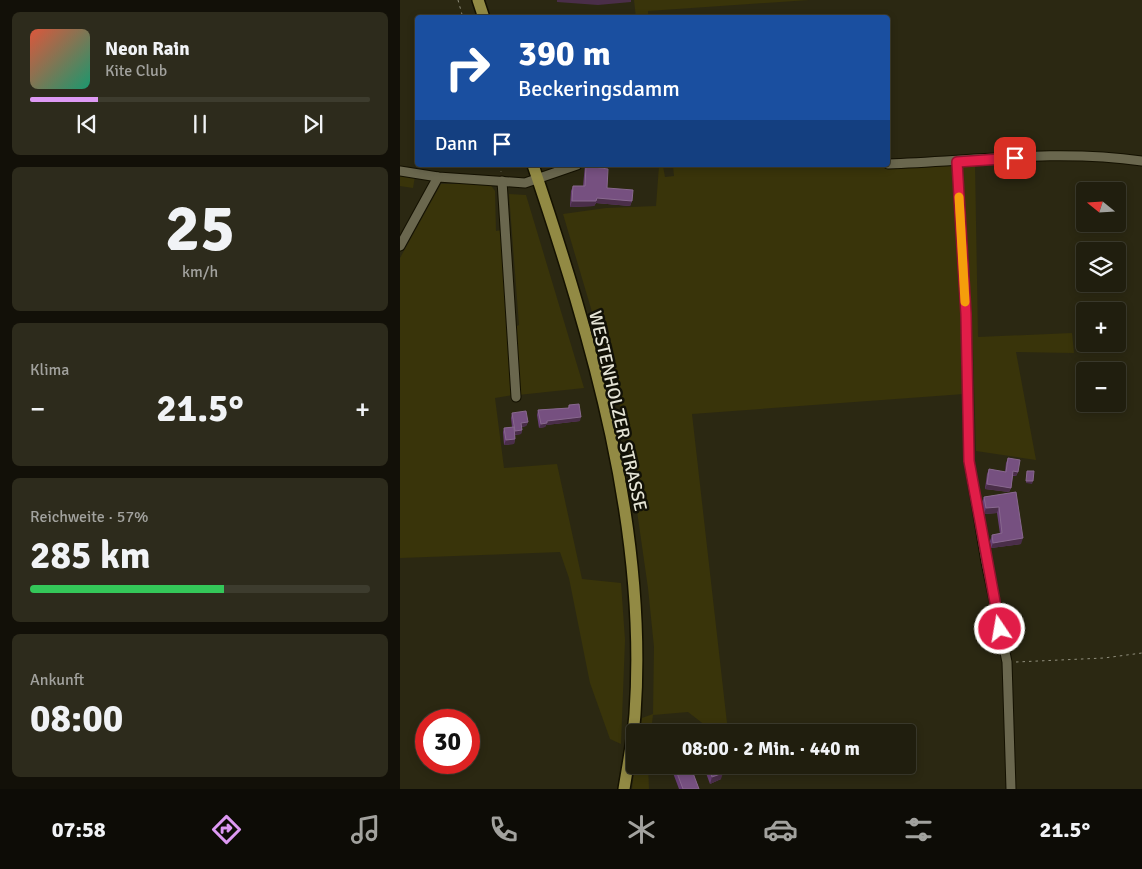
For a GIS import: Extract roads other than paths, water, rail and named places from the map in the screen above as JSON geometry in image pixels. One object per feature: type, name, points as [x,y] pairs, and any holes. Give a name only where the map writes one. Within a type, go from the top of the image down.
[{"type":"main road","points":[[478,0],[483,15]]},
{"type":"main road","name":"WESTENHOLZER STRASSE","points":[[534,167],[592,355],[618,471],[632,562],[637,639],[635,716],[624,789]]},
{"type":"street","points":[[890,164],[1054,156],[1114,158],[1142,162]]},
{"type":"street","points":[[957,162],[966,314],[969,461],[986,562],[1008,662],[1011,789]]},
{"type":"street","points":[[400,171],[438,177],[525,183],[571,167]]},
{"type":"street","points":[[400,246],[438,177]]},
{"type":"street","points":[[502,181],[516,397]]}]
